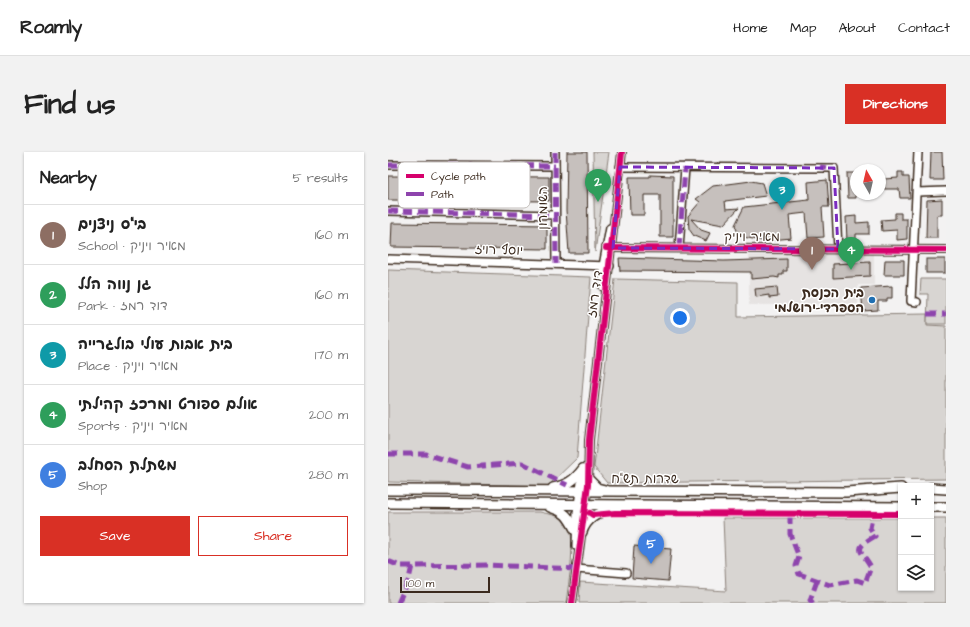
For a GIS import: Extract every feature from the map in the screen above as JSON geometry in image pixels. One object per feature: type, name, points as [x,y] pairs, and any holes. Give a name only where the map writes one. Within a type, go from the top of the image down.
[{"type":"main road","points":[[536,491],[567,485],[577,477],[583,469]]},
{"type":"main road","points":[[588,479],[597,488],[612,492]]},
{"type":"main road","name":"שדרות תש\"ח","points":[[388,490],[838,492],[898,488]]},
{"type":"main road","points":[[934,488],[946,489]]},
{"type":"main road","name":"שדרות תש\"ח","points":[[388,503],[898,507]]},
{"type":"main road","points":[[539,504],[559,510],[569,517],[579,532],[584,524],[593,515],[622,505]]},
{"type":"main road","points":[[934,507],[946,508]]},
{"type":"street","name":"השומרון","points":[[555,152],[556,264]]},
{"type":"street","name":"דוד רמז","points":[[583,491],[588,479],[589,440],[606,266],[622,152]]},
{"type":"street","points":[[917,302],[911,301],[918,152]]},
{"type":"street","points":[[388,164],[398,164]]},
{"type":"street","points":[[530,166],[555,166]]},
{"type":"street","points":[[620,167],[834,168],[838,249]]},
{"type":"street","points":[[679,248],[685,168]]},
{"type":"street","points":[[917,192],[946,191]]},
{"type":"street","points":[[388,211],[555,215]]},
{"type":"street","name":"מאיר ויניק","points":[[609,248],[946,250]]},
{"type":"street","name":"יוסף רויז","points":[[388,259],[606,266]]},
{"type":"street","name":"דוד רמז","points":[[572,603],[583,491],[583,469],[589,440]]},
{"type":"street","points":[[576,566],[626,573]]},
{"type":"highlighted area","points":[[620,167],[834,168],[838,249],[613,248]]},
{"type":"shaded area","points":[[593,152],[609,152],[595,252]]},
{"type":"shaded area","points":[[874,254],[874,285],[858,285],[858,304],[749,305],[749,255]]},
{"type":"shaded area","points":[[388,270],[591,277],[577,458],[548,486],[388,482]]},
{"type":"shaded area","points":[[615,279],[738,282],[738,317],[927,314],[927,325],[946,326],[946,479],[607,483],[594,467]]},
{"type":"shaded area","points":[[921,279],[946,279],[946,324],[927,324],[928,294],[920,294]]},
{"type":"shaded area","points":[[388,512],[540,512],[560,517],[566,521],[570,528],[572,548],[566,603],[388,603]]},
{"type":"shaded area","points":[[723,518],[898,518],[898,591],[934,591],[934,518],[946,518],[946,603],[579,603],[580,582],[726,591]]},
{"type":"building","points":[[567,152],[587,152],[588,253],[569,253],[566,210]]},
{"type":"building","points":[[931,152],[942,152],[943,180],[930,180]]},
{"type":"building","points":[[898,172],[903,172],[903,177],[909,177],[910,198],[900,198],[899,189],[886,189],[886,179],[898,178]]},
{"type":"building","points":[[847,173],[850,173],[850,198],[848,198]]},
{"type":"building","points":[[650,175],[673,176],[673,237],[660,237],[660,195],[644,195],[644,215],[630,215],[629,177],[650,177]]},
{"type":"building","points":[[388,176],[398,176],[398,200],[388,200]]},
{"type":"building","points":[[530,177],[549,177],[549,201],[530,201]]},
{"type":"building","points":[[827,180],[829,207],[822,207],[824,237],[808,238],[806,213],[789,215],[791,238],[762,241],[739,236],[735,225],[744,207],[809,200],[808,182]]},
{"type":"building","points":[[751,181],[762,183],[766,196],[725,201],[726,209],[739,208],[723,225],[691,219],[701,230],[710,233],[706,241],[694,236],[689,229],[688,216],[700,202],[696,199],[713,186]]},
{"type":"building","points":[[942,199],[942,215],[937,215],[937,238],[926,238],[927,200]]},
{"type":"building","points":[[895,213],[901,213],[901,219],[907,219],[907,239],[897,240],[897,230],[882,231],[881,220],[895,219]]},
{"type":"building","points":[[856,216],[856,223],[869,222],[869,234],[856,234],[856,241],[847,241],[846,217]]},
{"type":"building","points":[[392,223],[547,225],[547,249],[391,247]]},
{"type":"building","points":[[619,258],[724,261],[787,259],[787,271],[783,271],[783,275],[779,275],[779,278],[751,279],[751,272],[620,271]]},
{"type":"building","points":[[926,259],[945,259],[945,273],[926,273]]},
{"type":"building","points":[[885,260],[904,260],[904,275],[884,275]]},
{"type":"building","points":[[870,262],[870,276],[833,278],[833,264]]},
{"type":"building","points":[[892,286],[892,298],[887,298],[887,301],[878,301],[878,310],[863,311],[861,288]]},
{"type":"building","points":[[777,287],[778,297],[769,298],[769,295],[756,297],[755,289]]},
{"type":"building","points":[[634,546],[671,549],[668,581],[632,578]]},
{"type":"marked path","points":[[555,152],[556,264]]},
{"type":"marked path","points":[[388,165],[398,165]]},
{"type":"marked path","points":[[530,166],[555,166]]},
{"type":"marked path","points":[[820,167],[827,168]]},
{"type":"marked path","points":[[679,248],[685,168]]},
{"type":"marked path","points":[[388,211],[555,215]]},
{"type":"marked path","points":[[927,314],[946,314]]},
{"type":"marked path","points":[[388,454],[426,454],[468,467],[522,463],[567,485]]},
{"type":"marked path","points":[[790,514],[790,534],[799,557],[796,566],[799,574],[830,585],[857,580],[865,583],[871,567],[862,553],[861,547],[875,536],[870,528],[873,514]]},
{"type":"marked path","points":[[388,561],[400,566],[487,565],[576,569]]},
{"type":"marked path","points":[[398,603],[409,579],[412,566]]},
{"type":"marked path","points":[[813,603],[810,600],[817,581]]},
{"type":"cycle path","points":[[572,603],[588,485],[589,440],[622,152]]},
{"type":"cycle path","points":[[606,248],[946,250]]},
{"type":"cycle path","points":[[590,513],[593,515],[615,513],[898,514]]},
{"type":"place","name":"גן נווה הלל","points":[[598,202]]},
{"type":"place","name":"בית אבות עולי בולגרייה","points":[[782,210]]},
{"type":"place","name":"בי\"ס ניצנים","points":[[812,270]]},
{"type":"place","name":"אולם ספורט ומרכז קהילתי","points":[[851,270]]},
{"type":"place","name":"בית הכנסת הספרדי-ירושלמי","points":[[872,300]]},
{"type":"place","name":"משתלת הסחלב","points":[[651,564]]}]
